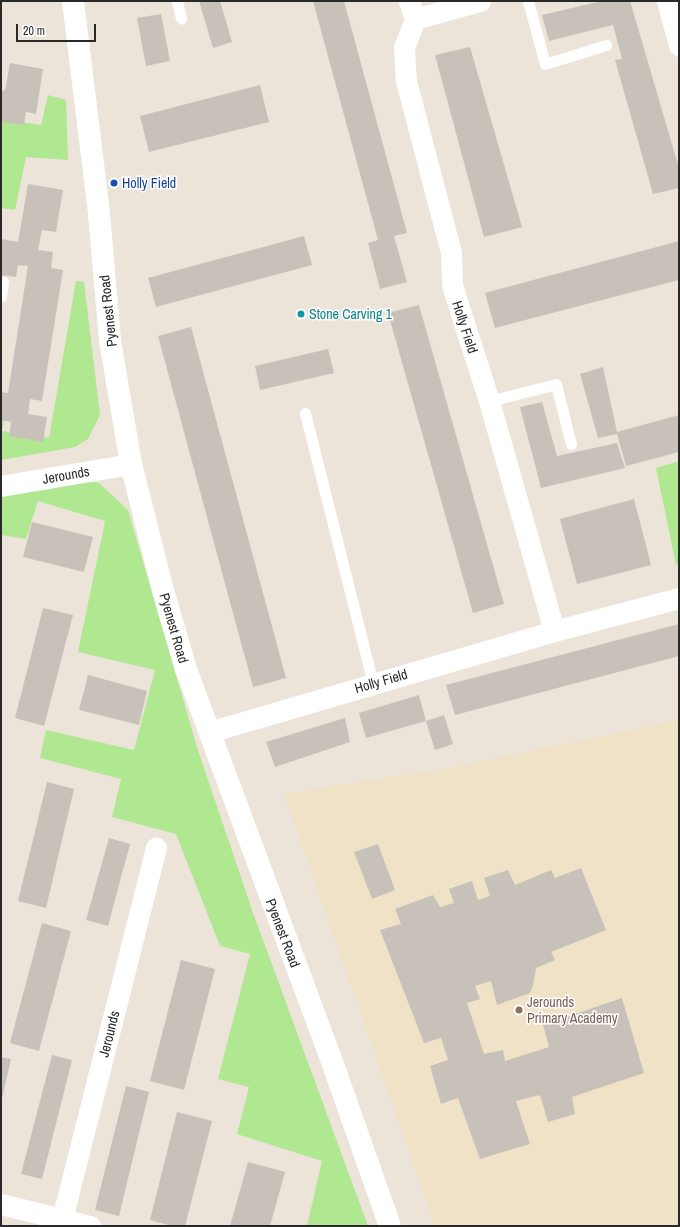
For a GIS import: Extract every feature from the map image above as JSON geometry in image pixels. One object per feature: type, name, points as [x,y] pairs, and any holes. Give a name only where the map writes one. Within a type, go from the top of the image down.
[{"type":"street","name":"Pyenest Road","points":[[73,1],[98,214],[110,341],[131,464],[164,594],[186,669],[335,1070],[390,1226]]},
{"type":"street","name":"Holly Field","points":[[480,1],[412,10],[404,47],[406,81],[451,253],[452,285],[489,401],[554,631]]},
{"type":"street","points":[[667,1],[679,45]]},
{"type":"street","name":"Jerounds","points":[[1,486],[131,464]]},
{"type":"street","name":"Holly Field","points":[[209,732],[554,631],[679,598]]},
{"type":"street","name":"Jerounds","points":[[62,1219],[156,848]]},
{"type":"street","points":[[1,1204],[34,1219],[62,1219],[90,1226]]},
{"type":"lane","points":[[177,1],[181,19]]},
{"type":"lane","points":[[528,1],[545,64],[606,45]]},
{"type":"lane","points":[[1,282],[3,282],[1,297]]},
{"type":"lane","points":[[489,401],[556,384],[571,444]]},
{"type":"lane","points":[[305,413],[373,683]]},
{"type":"shaded area","name":"Jerounds Primary Academy","points":[[679,720],[679,1226],[435,1226],[284,794],[449,768]]},
{"type":"green space","points":[[48,95],[66,100],[68,160],[26,157],[15,210],[1,208],[1,119],[41,125]]},
{"type":"green space","points":[[76,281],[84,282],[100,415],[88,439],[75,447],[1,460],[1,415],[5,416],[2,431],[49,438]]},
{"type":"green space","points":[[679,461],[679,564],[676,565],[656,468]]},
{"type":"green space","points":[[74,479],[99,483],[128,510],[197,747],[252,910],[368,1226],[307,1226],[322,1161],[237,1134],[249,1087],[218,1079],[250,954],[220,946],[176,834],[112,817],[121,779],[40,758],[46,730],[134,750],[155,670],[78,652],[105,521],[38,501],[26,539],[1,535],[1,495]]},
{"type":"building","points":[[199,1],[220,1],[232,42],[213,48]]},
{"type":"building","points":[[313,1],[344,1],[407,233],[394,236],[407,282],[380,289],[368,243],[378,240]]},
{"type":"building","points":[[602,1],[630,1],[679,168],[679,188],[653,194],[615,60],[622,59],[613,25],[549,41],[542,15]]},
{"type":"building","points":[[161,14],[170,61],[146,66],[137,18]]},
{"type":"building","points":[[470,47],[522,227],[484,237],[435,55]]},
{"type":"building","points":[[10,63],[43,69],[36,114],[26,112],[24,125],[1,122],[1,90],[5,91]]},
{"type":"building","points":[[260,85],[269,122],[149,152],[140,116]]},
{"type":"building","points":[[28,184],[63,190],[56,232],[42,230],[38,250],[53,252],[51,268],[63,270],[42,401],[30,399],[28,414],[47,417],[43,442],[9,436],[11,422],[1,420],[1,392],[8,393],[28,266],[18,265],[16,277],[1,275],[1,239],[18,242]]},
{"type":"building","points":[[304,236],[312,265],[156,307],[148,278]]},
{"type":"building","points":[[679,241],[679,280],[495,328],[485,293]]},
{"type":"building","points":[[419,305],[504,604],[473,613],[388,313]]},
{"type":"building","points":[[191,327],[286,678],[253,687],[158,336]]},
{"type":"building","points":[[328,349],[334,373],[260,390],[255,366]]},
{"type":"building","points":[[603,367],[617,432],[679,415],[679,452],[626,466],[617,434],[598,438],[580,374]]},
{"type":"building","points":[[542,402],[557,456],[617,443],[625,468],[541,488],[520,407]]},
{"type":"building","points":[[634,499],[651,565],[577,584],[560,519]]},
{"type":"building","points":[[32,522],[93,537],[84,572],[23,557]]},
{"type":"building","points":[[43,608],[73,615],[44,726],[15,718]]},
{"type":"building","points":[[679,624],[679,656],[455,715],[446,685]]},
{"type":"building","points":[[88,675],[147,691],[139,725],[79,710]]},
{"type":"building","points":[[419,695],[426,721],[366,738],[359,713]]},
{"type":"building","points":[[444,715],[453,744],[435,750],[426,721]]},
{"type":"building","points":[[345,718],[350,742],[275,767],[266,742]]},
{"type":"building","points":[[47,782],[74,789],[46,908],[18,901]]},
{"type":"building","points":[[109,838],[130,844],[108,926],[86,920]]},
{"type":"building","points":[[378,844],[395,890],[372,899],[354,852]]},
{"type":"building","points":[[581,868],[606,930],[551,952],[555,960],[536,968],[533,986],[530,993],[497,1005],[491,981],[475,986],[480,999],[467,1003],[484,1054],[503,1050],[505,1061],[549,1047],[543,1025],[622,998],[644,1073],[572,1097],[575,1114],[548,1122],[540,1095],[516,1101],[530,1144],[480,1159],[458,1098],[441,1104],[430,1066],[448,1060],[441,1038],[424,1043],[380,930],[401,924],[395,909],[433,895],[440,907],[454,903],[449,889],[472,881],[478,900],[490,896],[484,878],[508,870],[515,885],[551,870],[555,878]]},
{"type":"building","points":[[42,923],[71,931],[39,1051],[10,1043]]},
{"type":"building","points":[[181,960],[215,969],[184,1090],[150,1081]]},
{"type":"building","points":[[52,1055],[72,1060],[42,1179],[21,1174]]},
{"type":"building","points":[[1,1057],[11,1059],[2,1099],[1,1099]]},
{"type":"building","points":[[126,1086],[149,1092],[119,1216],[95,1210]]},
{"type":"building","points":[[177,1112],[212,1121],[185,1226],[172,1226],[150,1220]]},
{"type":"building","points":[[248,1162],[285,1172],[270,1226],[230,1226]]},
{"type":"place","name":"Holly Field","points":[[114,183]]},
{"type":"place","name":"Stone Carving 1","points":[[301,314]]},
{"type":"place","name":"Jerounds Primary Academy","points":[[519,1010]]}]
